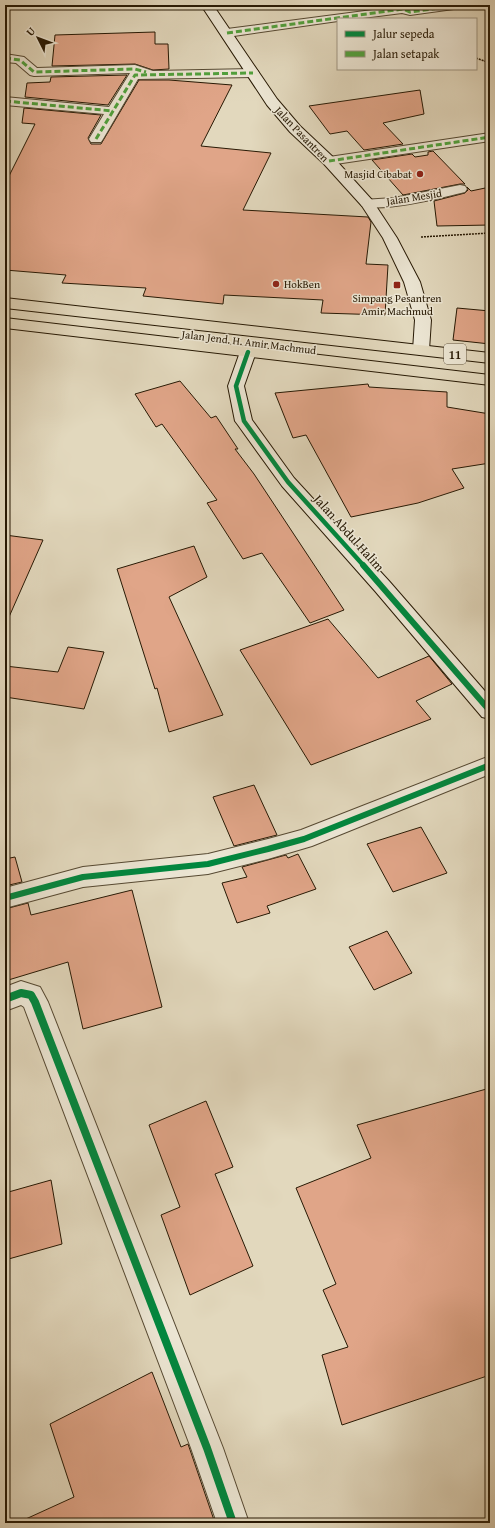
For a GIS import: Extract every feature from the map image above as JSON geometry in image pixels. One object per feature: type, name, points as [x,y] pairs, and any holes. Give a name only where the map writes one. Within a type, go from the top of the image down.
[{"type":"highway","name":"Jalan Jend. H. Amir Machmud","points":[[5,303],[490,358]]},
{"type":"highway","name":"Jalan Jend. H. Amir Machmud","points":[[5,323],[490,380]]},
{"type":"street","name":"Jalan Pasantren","points":[[207,5],[272,102],[295,129],[329,161],[367,203],[390,238],[412,282],[423,320],[421,350]]},
{"type":"street","points":[[227,33],[403,9],[410,12],[461,5]]},
{"type":"street","points":[[5,58],[20,60],[34,72],[135,69],[154,74]]},
{"type":"street","points":[[96,139],[133,77],[154,74],[253,73]]},
{"type":"street","points":[[5,101],[113,111]]},
{"type":"street","points":[[329,161],[490,137]]},
{"type":"street","name":"Jalan Mesjid","points":[[367,203],[394,202],[460,189]]},
{"type":"street","name":"Jalan Abdul Halim","points":[[248,352],[236,386],[244,421],[288,482],[382,586],[490,711]]},
{"type":"street","points":[[5,898],[83,877],[208,864],[304,839],[490,765]]},
{"type":"street","points":[[5,999],[21,993],[31,995],[35,1002],[204,1440],[232,1523]]},
{"type":"path","points":[[477,58],[490,62]]},
{"type":"path","points":[[390,238],[490,233]]},
{"type":"building","points":[[155,32],[155,44],[168,44],[169,69],[153,70],[135,64],[52,66],[55,35]]},
{"type":"building","points":[[127,75],[108,105],[25,97],[27,83],[50,82],[51,77]]},
{"type":"building","points":[[139,80],[169,80],[232,85],[201,146],[271,153],[243,210],[368,217],[371,222],[366,264],[388,265],[385,315],[321,313],[323,300],[224,295],[223,304],[143,296],[146,288],[62,283],[66,275],[5,270],[5,184],[35,124],[22,123],[24,108],[101,115],[88,138],[91,144],[101,144]]},
{"type":"building","points":[[420,90],[424,114],[383,123],[403,144],[364,150],[347,131],[330,134],[309,106]]},
{"type":"building","name":"Masjid Cibabat","points":[[433,151],[465,184],[403,195],[372,160],[412,154],[415,157],[428,155],[428,152]]},
{"type":"building","points":[[467,187],[471,191],[490,187],[490,225],[437,226],[434,201],[465,193],[468,190]]},
{"type":"building","points":[[457,308],[490,311],[490,344],[453,340]]},
{"type":"building","points":[[180,381],[211,418],[216,416],[238,449],[235,449],[254,474],[344,610],[310,623],[262,553],[243,559],[207,503],[217,500],[162,424],[156,427],[135,394]]},
{"type":"building","points":[[368,384],[369,387],[447,392],[447,407],[490,414],[490,463],[452,469],[464,488],[418,503],[351,517],[306,435],[293,438],[275,393]]},
{"type":"building","points":[[5,535],[43,540],[5,626]]},
{"type":"building","points":[[194,546],[207,577],[169,597],[223,715],[169,732],[157,688],[155,689],[117,569]]},
{"type":"building","points":[[328,619],[378,678],[429,656],[452,684],[416,701],[431,719],[311,765],[240,650]]},
{"type":"building","points":[[68,647],[104,652],[84,709],[5,697],[5,666],[58,672]]},
{"type":"building","points":[[254,785],[277,835],[234,846],[213,797]]},
{"type":"building","points":[[421,827],[447,873],[393,892],[367,844]]},
{"type":"building","points":[[298,854],[316,889],[267,906],[270,913],[237,923],[222,883],[247,877],[242,867],[286,855],[288,858]]},
{"type":"building","points":[[15,857],[22,882],[5,886],[5,859]]},
{"type":"building","points":[[132,890],[162,1007],[83,1029],[68,962],[5,981],[5,909],[28,903],[31,915]]},
{"type":"building","points":[[387,931],[412,973],[374,990],[349,947]]},
{"type":"building","points":[[490,1088],[490,1375],[342,1425],[322,1355],[348,1347],[323,1290],[336,1284],[296,1188],[371,1158],[357,1125]]},
{"type":"building","points":[[206,1101],[233,1167],[215,1174],[253,1266],[190,1295],[161,1215],[180,1207],[149,1125]]},
{"type":"building","points":[[51,1180],[62,1244],[5,1260],[5,1193]]},
{"type":"building","points":[[152,1372],[181,1447],[188,1444],[215,1523],[17,1523],[74,1497],[50,1424]]},
{"type":"marked path","points":[[227,33],[403,9],[410,12],[461,5]]},
{"type":"marked path","points":[[5,58],[20,60],[34,72],[135,69],[146,72]]},
{"type":"marked path","points":[[96,139],[135,75],[253,73]]},
{"type":"marked path","points":[[5,101],[113,111]]},
{"type":"marked path","points":[[329,161],[490,137]]},
{"type":"cycle path","points":[[248,352],[236,386],[244,421],[288,482],[382,586],[490,711]]},
{"type":"cycle path","points":[[5,898],[83,877],[208,864],[268,849],[304,839],[490,765]]},
{"type":"cycle path","points":[[5,999],[21,993],[31,995],[35,1002],[207,1448],[233,1523]]},
{"type":"place","name":"Masjid Cibabat","points":[[420,174]]},
{"type":"place","name":"HokBen","points":[[276,284]]},
{"type":"place","name":"Simpang Pesantren Amir Machmud","points":[[397,285]]}]
